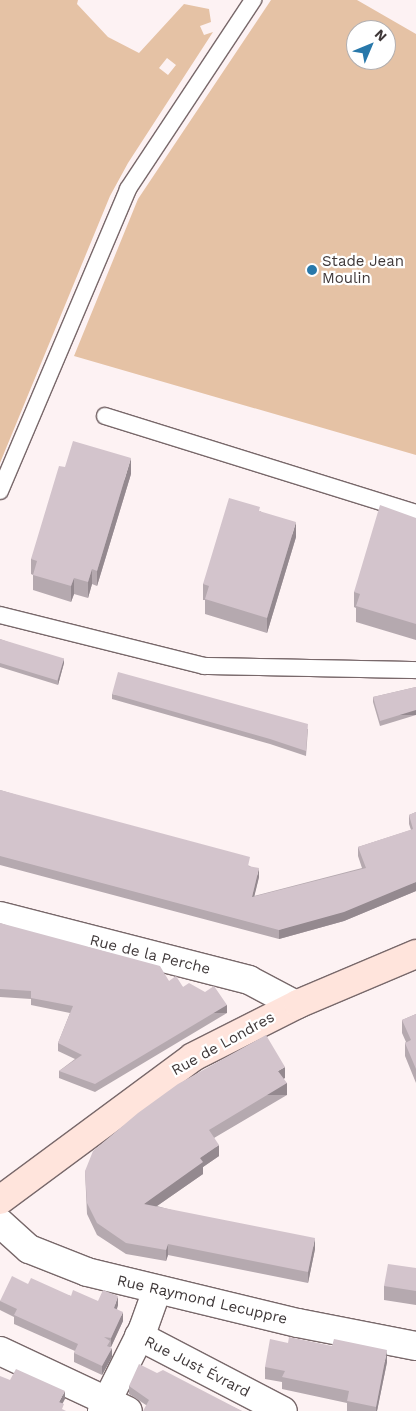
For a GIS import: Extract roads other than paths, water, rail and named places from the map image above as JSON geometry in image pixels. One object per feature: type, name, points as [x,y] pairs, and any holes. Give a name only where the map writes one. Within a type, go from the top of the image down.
[{"type":"street","name":"Rue de la Perche","points":[[0,916],[249,980],[296,1004]]},
{"type":"street","name":"Rue de Londres","points":[[0,1200],[193,1057],[296,1004],[416,954]]},
{"type":"street","name":"Rue Raymond Lecuppre","points":[[0,1223],[29,1249],[54,1260],[157,1290],[416,1346]]},
{"type":"street","points":[[0,1351],[113,1408],[157,1290]]},
{"type":"street","name":"Rue Just Évrard","points":[[139,1336],[283,1411]]},
{"type":"lane","points":[[0,491],[128,189],[253,0]]},
{"type":"lane","points":[[104,416],[416,513]]},
{"type":"lane","points":[[0,615],[204,666],[416,670]]},
{"type":"place","name":"Stade Jean Moulin","points":[[312,270]]}]
